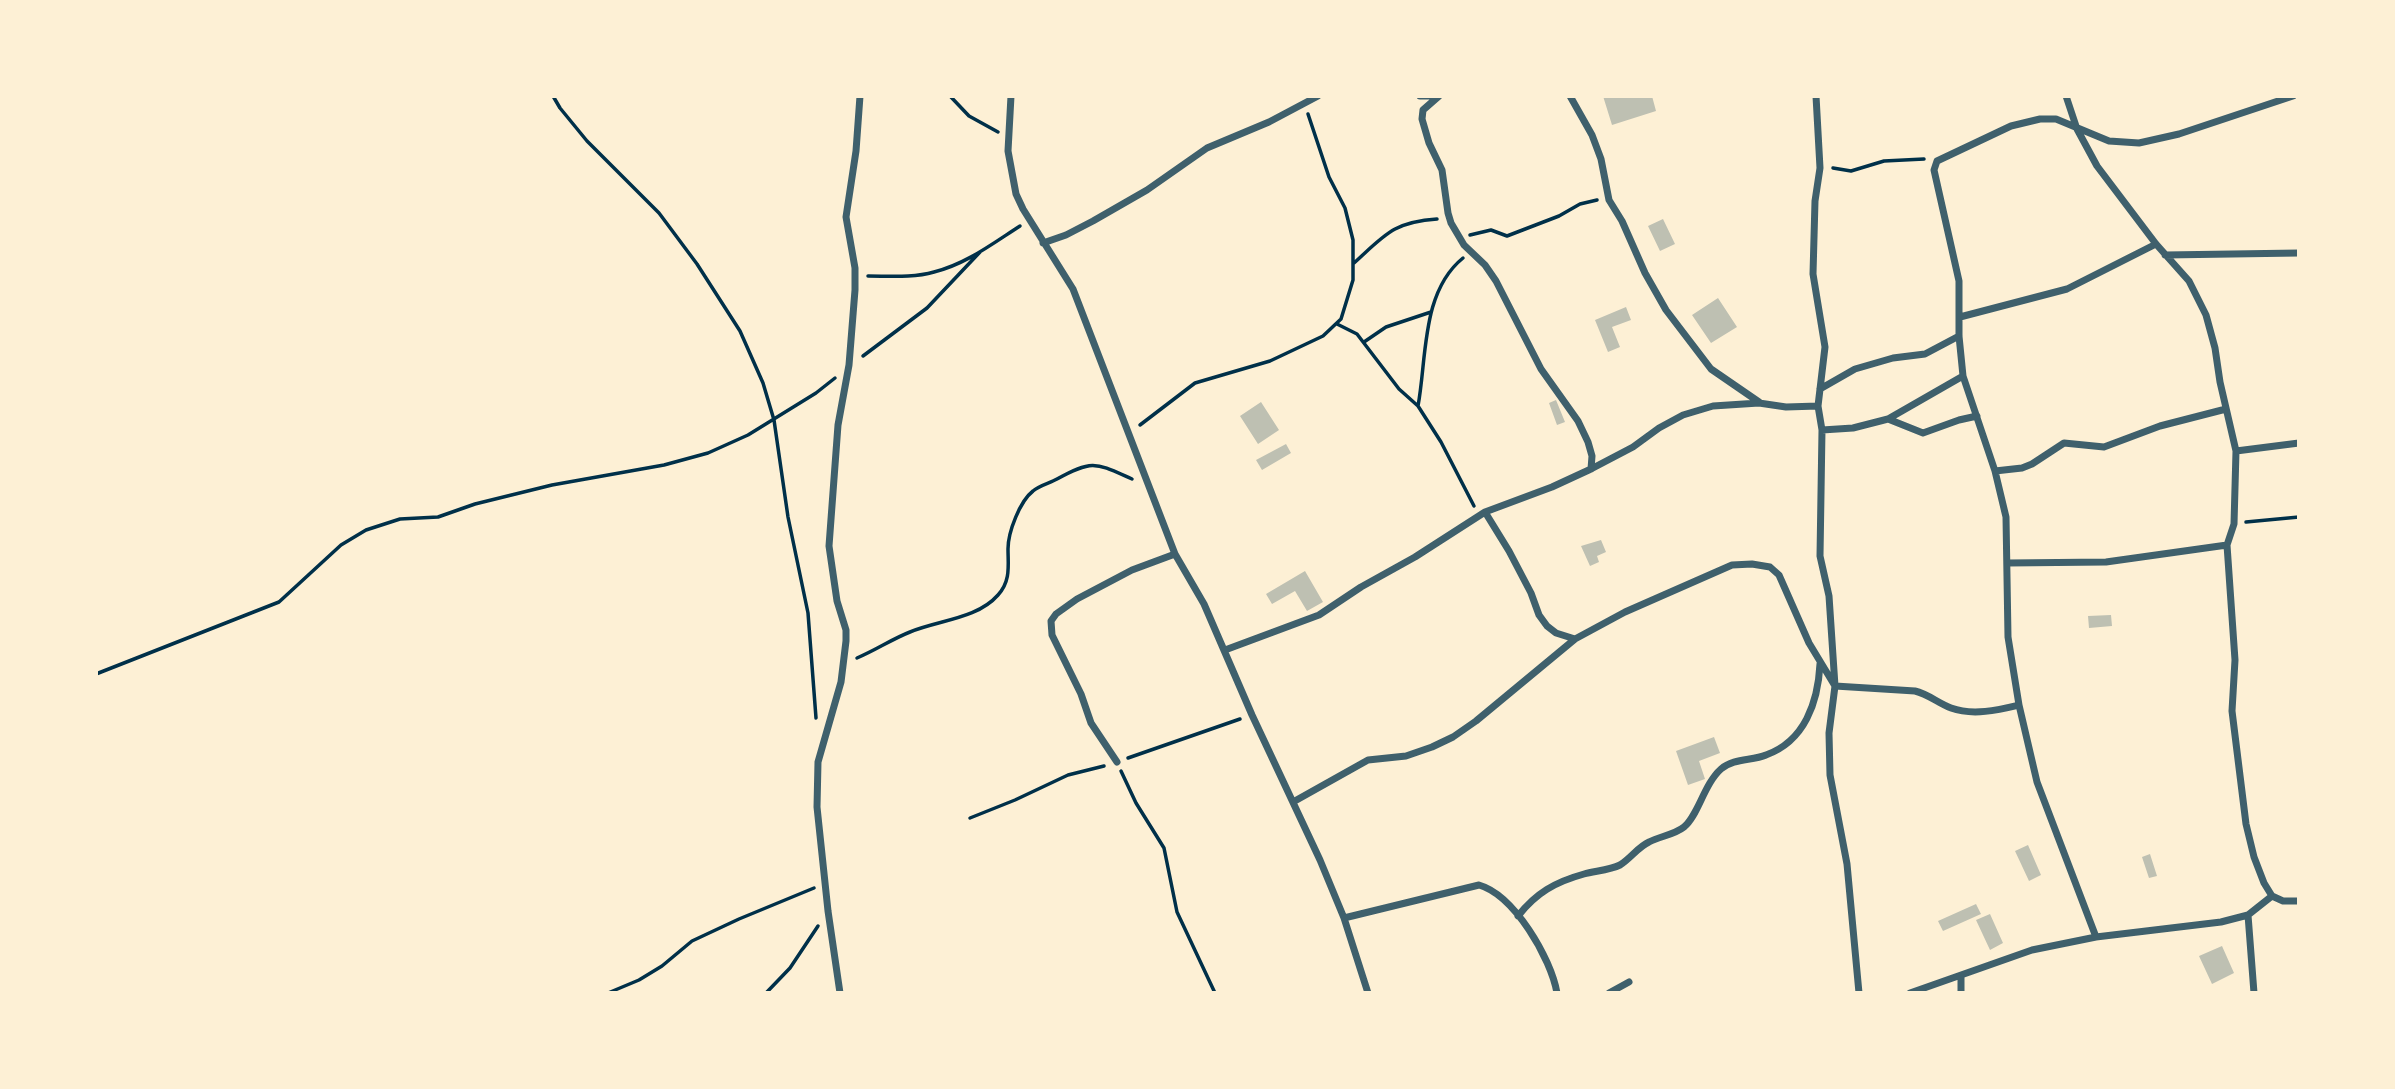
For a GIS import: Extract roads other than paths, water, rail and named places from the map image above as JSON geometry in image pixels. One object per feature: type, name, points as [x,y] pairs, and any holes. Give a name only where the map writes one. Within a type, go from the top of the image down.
[{"type":"street","points":[[840,993],[817,807],[818,762],[844,663],[846,630],[837,601],[829,545],[838,425],[849,365],[856,276],[846,217],[856,151],[860,96]]},
{"type":"street","points":[[1011,96],[1008,151],[1014,187],[1023,209],[1073,289],[1175,554],[1204,604],[1344,918],[1368,993]]},
{"type":"street","points":[[1044,243],[1066,235],[1147,190],[1207,148],[1269,122],[1318,96]]},
{"type":"street","points":[[1420,96],[1437,96]]},
{"type":"street","points":[[1437,96],[1423,110],[1422,119],[1429,143],[1442,170],[1451,223],[1470,252],[1485,265],[1496,281],[1541,369],[1578,421],[1592,456],[1591,469]]},
{"type":"street","points":[[1570,96],[1592,135],[1601,159],[1609,200],[1656,292],[1711,369],[1759,403]]},
{"type":"street","points":[[1816,96],[1820,168],[1815,201],[1813,274],[1825,347],[1818,406],[1822,430],[1820,556],[1830,609],[1835,686],[1829,733],[1830,775],[1847,864],[1858,993]]},
{"type":"street","points":[[2066,96],[2077,130],[2097,166],[2156,244],[2189,281],[2206,315],[2236,452],[2234,524],[2227,545],[2235,660],[2232,711],[2244,812],[2254,857],[2264,883],[2272,895],[2283,901],[2299,901]]},
{"type":"street","points":[[2096,936],[2037,782],[2019,705],[2008,637],[2006,517],[1996,471],[1963,376],[1959,336],[1959,281],[1935,178],[1937,161],[2011,126],[2040,119],[2056,119],[2077,130],[2109,141],[2139,143],[2179,134],[2293,96]]},
{"type":"street","points":[[1960,317],[2067,289],[2156,244]]},
{"type":"street","points":[[2165,254],[2299,253]]},
{"type":"street","points":[[1820,389],[1855,369],[1894,358],[1925,354],[1959,336]]},
{"type":"street","points":[[1822,430],[1853,428],[1888,419],[1963,376]]},
{"type":"street","points":[[1225,650],[1318,615],[1482,514],[1591,469],[1633,447],[1683,415],[1713,406],[1759,403],[1786,407],[1818,406]]},
{"type":"street","points":[[1996,471],[2032,464],[2064,443],[2104,447],[2160,426],[2226,409]]},
{"type":"street","points":[[1888,419],[1923,433],[1977,416]]},
{"type":"street","points":[[2236,452],[2299,443]]},
{"type":"street","points":[[1482,514],[1514,562],[1547,626],[1556,633],[1575,639]]},
{"type":"street","points":[[2008,563],[2106,562],[2227,545]]},
{"type":"street","points":[[1117,762],[1091,723],[1076,683],[1052,635],[1051,621],[1056,614],[1077,599],[1132,570],[1175,554]]},
{"type":"street","points":[[1293,802],[1368,761],[1406,756],[1453,737],[1575,639],[1625,612],[1732,565],[1770,567],[1779,575],[1820,662],[1835,686]]},
{"type":"street","points":[[1518,916],[1535,896],[1564,880],[1620,865],[1649,842],[1682,829],[1690,822],[1705,790],[1719,770],[1744,759],[1767,755],[1791,740],[1802,728],[1816,699],[1820,662]]},
{"type":"street","points":[[1835,686],[1914,691],[1953,709],[1966,711],[1995,711],[2019,705]]},
{"type":"street","points":[[1344,918],[1479,884],[1503,898],[1518,916],[1539,949],[1555,982],[1557,993]]},
{"type":"street","points":[[1910,993],[2032,950],[2096,936],[2221,922],[2248,915],[2272,895]]},
{"type":"street","points":[[2248,915],[2254,993]]},
{"type":"street","points":[[1961,976],[1961,993]]},
{"type":"street","points":[[1609,993],[1629,982]]}]
